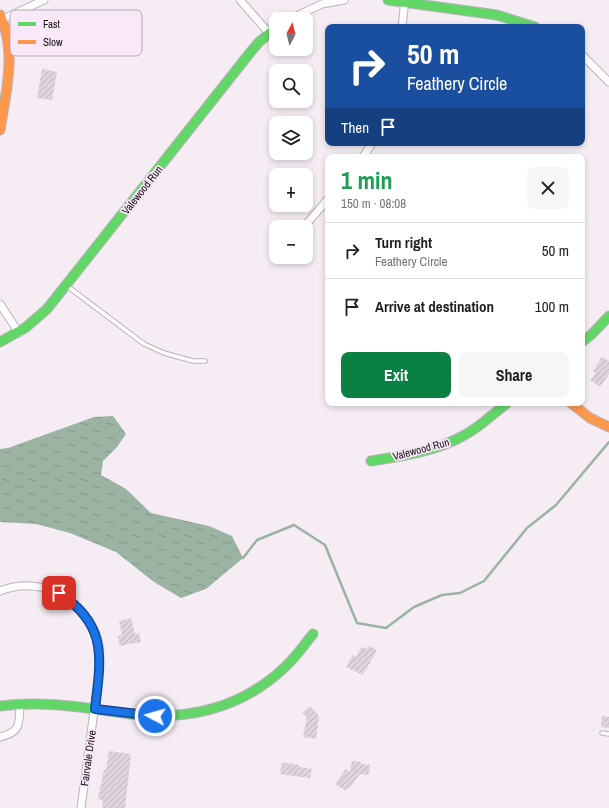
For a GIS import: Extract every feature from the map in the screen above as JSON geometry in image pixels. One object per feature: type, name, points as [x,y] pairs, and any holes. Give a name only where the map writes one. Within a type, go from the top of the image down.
[{"type":"street","points":[[19,10],[44,0]]},
{"type":"street","points":[[240,0],[269,26]]},
{"type":"street","points":[[305,12],[322,4],[344,0]]},
{"type":"street","points":[[388,0],[405,1],[497,15],[527,24]]},
{"type":"street","points":[[402,24],[405,1]]},
{"type":"street","points":[[0,130],[10,57],[8,33],[1,17]]},
{"type":"street","name":"Valewood Run","points":[[0,342],[19,333],[35,321],[47,309],[250,54],[269,34]]},
{"type":"street","points":[[585,58],[609,82]]},
{"type":"street","points":[[310,220],[325,202]]},
{"type":"street","points":[[0,304],[19,333]]},
{"type":"street","points":[[585,340],[609,316]]},
{"type":"street","name":"Valewood Run","points":[[371,461],[423,451],[454,440],[468,434],[503,406]]},
{"type":"street","points":[[575,406],[590,418],[609,427]]},
{"type":"street","name":"Fairvale Drive","points":[[0,591],[7,588],[34,586],[47,588],[59,593],[80,609],[89,620],[95,632],[100,657],[99,674],[81,808]]},
{"type":"street","points":[[0,706],[20,703],[58,704],[144,715],[170,716],[207,710],[233,701],[268,681],[286,666],[313,634]]},
{"type":"street","points":[[0,737],[11,735],[15,732],[19,722],[20,703]]},
{"type":"lane","points":[[66,285],[144,344],[164,353],[193,361],[205,361]]},
{"type":"lane","points":[[602,733],[609,734]]},
{"type":"water","points":[[113,416],[126,434],[117,447],[103,461],[101,475],[126,489],[151,513],[209,526],[232,536],[243,558],[206,589],[181,598],[154,582],[116,552],[70,533],[36,524],[0,522],[0,449],[8,448],[94,417]]},
{"type":"building","points":[[42,69],[57,72],[52,100],[37,98]]},
{"type":"building","points":[[602,357],[609,361],[609,374],[600,387],[590,380],[596,373],[593,371]]},
{"type":"building","points":[[131,618],[135,634],[139,633],[141,642],[120,646],[118,636],[122,635],[119,621]]},
{"type":"building","points":[[369,646],[377,650],[363,675],[346,667],[353,655],[356,657],[361,647],[367,649]]},
{"type":"building","points":[[310,706],[319,716],[316,739],[303,737],[307,717],[302,713]]},
{"type":"building","points":[[602,716],[609,717],[609,728],[601,727]]},
{"type":"building","points":[[109,751],[131,754],[125,808],[102,808],[103,800],[98,799],[104,770],[106,770]]},
{"type":"building","points":[[352,761],[370,765],[369,775],[360,774],[346,791],[335,784],[346,769],[350,772]]},
{"type":"building","points":[[282,762],[312,769],[310,778],[280,774]]},
{"type":"waterway","points":[[243,558],[257,540],[294,525],[325,545],[357,623],[386,628],[414,607],[442,595],[460,593],[484,581],[527,528],[556,505],[609,442]]},
{"type":"traffic: fast","points":[[388,0],[497,15],[526,24]]},
{"type":"traffic: fast","points":[[0,342],[25,328],[47,309],[249,54],[259,42],[269,34]]},
{"type":"traffic: fast","points":[[585,340],[609,316]]},
{"type":"traffic: fast","points":[[371,461],[415,453],[437,447],[457,439],[471,431],[503,406]]},
{"type":"traffic: fast","points":[[0,706],[16,704],[49,704],[152,716],[194,713],[233,702],[251,693],[289,663],[313,634]]},
{"type":"traffic: slow","points":[[0,15],[8,43],[9,58],[9,72],[0,130]]},
{"type":"traffic: slow","points":[[575,406],[590,418],[609,427]]},
{"type":"route","points":[[59,593],[80,609],[89,620],[95,632],[100,657],[95,709],[155,716]]}]
